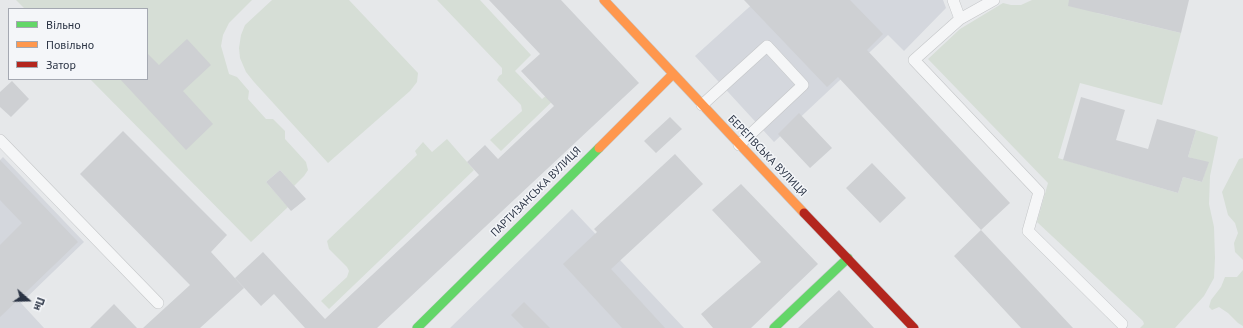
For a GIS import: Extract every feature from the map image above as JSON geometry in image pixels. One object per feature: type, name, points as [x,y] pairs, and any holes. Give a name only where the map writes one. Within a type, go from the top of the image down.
[{"type":"street","name":"БЕРЕГІВСЬКА ВУЛИЦЯ","points":[[604,0],[739,145],[914,328]]},
{"type":"street","name":"ПАРТИЗАНСЬКА ВУЛИЦЯ","points":[[417,328],[673,74]]},
{"type":"street","points":[[774,328],[848,258]]},
{"type":"lane","points":[[953,0],[960,19]]},
{"type":"lane","points":[[994,0],[960,19],[914,60],[1039,192],[1028,231],[1122,324]]},
{"type":"lane","points":[[702,105],[767,46],[803,85],[739,145]]},
{"type":"lane","points":[[0,140],[158,303]]},
{"type":"shaded area","points":[[16,0],[252,0],[229,23],[223,35],[221,46],[229,74],[237,77],[249,91],[248,99],[266,119],[273,119],[285,131],[285,139],[306,162],[308,170],[294,186],[280,170],[266,182],[288,207],[251,242],[91,80],[148,80],[148,8],[24,8]]},
{"type":"shaded area","points":[[272,0],[349,0],[418,73],[417,82],[410,91],[328,163],[254,82],[246,72],[240,58],[239,48],[241,35],[245,25]]},
{"type":"shaded area","points":[[437,0],[480,0],[531,55],[515,71],[542,99],[560,84],[565,89],[501,151],[490,140],[522,111],[521,105],[497,80],[502,74],[502,68]]},
{"type":"shaded area","points":[[757,0],[943,0],[946,8],[904,51],[888,35],[774,142],[695,56]]},
{"type":"shaded area","points":[[1032,0],[1099,0],[1097,13],[1181,33],[1162,105],[1080,83],[1058,158],[1178,193],[1183,177],[1202,182],[1208,163],[1188,157],[1196,130],[1218,137],[1210,176],[1209,204],[1214,227],[1214,278],[1204,296],[1175,328],[1140,328],[1144,324],[1143,321],[1037,222],[1048,183],[928,59],[960,29],[1003,3],[1021,5]]},
{"type":"shaded area","points":[[447,139],[474,170],[329,309],[321,301],[347,277],[349,271],[347,267],[329,249],[327,241],[417,155],[415,151],[423,142],[432,152]]},
{"type":"shaded area","points":[[3,157],[84,242],[21,303],[44,328],[0,328],[0,160]]},
{"type":"shaded area","points":[[1243,158],[1243,260],[1235,252],[1234,243],[1238,233],[1235,223],[1228,215],[1222,192],[1239,159]]},
{"type":"shaded area","points":[[572,209],[684,328],[450,328]]},
{"type":"shaded area","points":[[1243,270],[1243,326],[1219,307],[1212,310],[1209,307],[1211,300],[1221,287],[1225,277],[1237,277]]},
{"type":"building","points":[[489,0],[561,0],[639,83],[377,328],[305,328],[274,294],[261,306],[235,278],[263,252],[325,319],[479,175],[467,162],[485,145],[498,159],[554,106],[521,71],[540,54]]},
{"type":"building","points":[[744,0],[850,0],[883,34],[867,50],[1010,203],[981,230],[838,77],[827,87]]},
{"type":"building","points":[[1069,0],[1189,0],[1181,33],[1068,6]]},
{"type":"building","points":[[187,39],[211,65],[183,91],[213,124],[186,150],[121,80],[148,80],[148,54],[159,65]]},
{"type":"building","points":[[12,81],[29,99],[11,117],[0,107],[0,92]]},
{"type":"building","points":[[1081,97],[1125,110],[1116,140],[1148,149],[1157,119],[1196,130],[1188,157],[1209,162],[1202,182],[1183,177],[1178,193],[1063,160]]},
{"type":"building","points":[[799,113],[832,148],[810,168],[778,134]]},
{"type":"building","points":[[670,117],[682,129],[656,153],[644,141]]},
{"type":"building","points":[[123,131],[227,235],[211,252],[244,288],[200,328],[143,328],[190,285],[80,174]]},
{"type":"building","points":[[675,154],[703,184],[611,269],[665,328],[622,328],[563,264],[597,232],[594,229]]},
{"type":"building","points":[[0,160],[78,242],[0,317],[0,245],[22,223],[0,200]]},
{"type":"building","points":[[872,163],[906,198],[880,223],[846,188]]},
{"type":"building","points":[[280,170],[306,199],[291,211],[266,182]]},
{"type":"building","points":[[741,184],[818,264],[751,328],[713,328],[701,314],[761,262],[712,210]]},
{"type":"building","points":[[981,230],[1073,328],[1021,328],[954,256]]},
{"type":"building","points":[[839,290],[874,328],[798,328]]},
{"type":"building","points":[[524,302],[550,328],[524,328],[511,315]]},
{"type":"building","points":[[114,304],[137,328],[90,328]]},
{"type":"traffic: fast","points":[[417,328],[599,148]]},
{"type":"traffic: fast","points":[[774,328],[848,258]]},
{"type":"traffic: slow","points":[[604,0],[804,213]]},
{"type":"traffic: slow","points":[[599,148],[673,74]]},
{"type":"traffic: jam","points":[[804,213],[914,328]]}]
